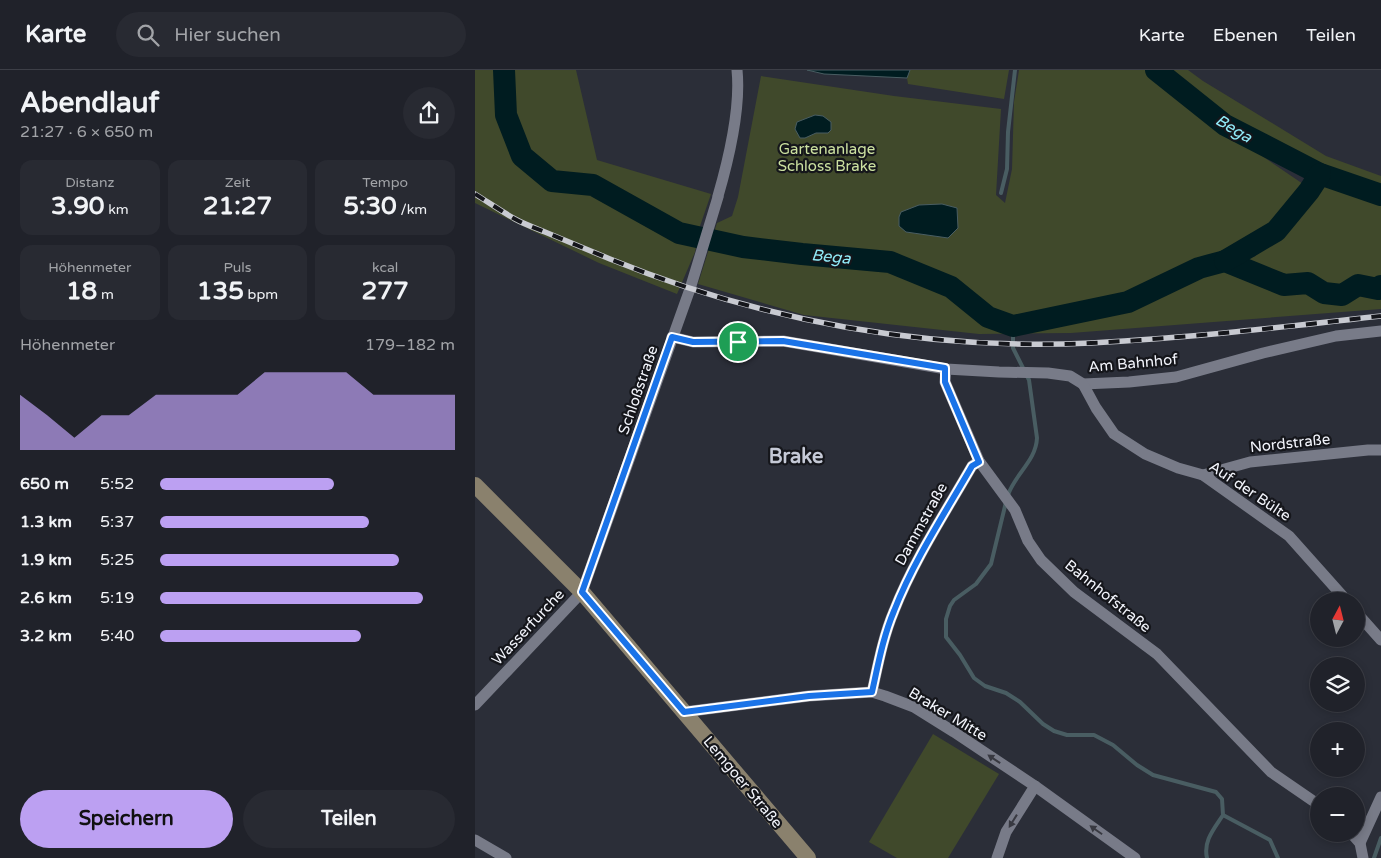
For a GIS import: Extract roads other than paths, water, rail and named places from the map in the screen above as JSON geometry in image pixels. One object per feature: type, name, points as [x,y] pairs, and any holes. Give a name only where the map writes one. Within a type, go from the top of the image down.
[{"type":"main road","name":"Lemgoer Straße","points":[[475,485],[582,592],[807,858]]},
{"type":"street","name":"Schloßstraße","points":[[582,592],[699,259],[718,197],[737,104],[739,90],[737,70]]},
{"type":"street","name":"Am Bahnhof","points":[[945,368],[1048,373],[1070,376],[1083,384],[1129,382],[1176,377],[1327,338],[1381,331]]},
{"type":"street","points":[[672,337],[693,342],[783,341],[945,368]]},
{"type":"street","name":"Bahnhofstraße","points":[[945,368],[945,382],[979,462],[1015,510],[1028,540],[1048,566],[1074,592],[1157,654],[1271,772],[1310,799]]},
{"type":"street","name":"Auf der Bülte","points":[[1083,384],[1096,408],[1115,434],[1145,454],[1179,468],[1203,475],[1289,536],[1339,592]]},
{"type":"street","name":"Nordstraße","points":[[1203,475],[1250,462],[1381,450]]},
{"type":"street","name":"Dammstraße","points":[[872,692],[881,651],[893,612],[909,577],[972,466],[979,462]]},
{"type":"street","name":"Wasserfurche","points":[[475,705],[582,592]]},
{"type":"street","points":[[1365,622],[1381,640]]},
{"type":"street","name":"Braker Mitte","points":[[684,712],[809,696],[872,692],[914,707],[1035,786],[1135,858]]},
{"type":"street","points":[[997,858],[1006,832],[1035,786]]},
{"type":"street","points":[[1363,858],[1360,843],[1381,798]]},
{"type":"street","points":[[475,840],[506,858]]},
{"type":"waterway","name":"Bega","points":[[504,70],[506,115],[522,156],[552,181],[593,185],[679,233],[743,247],[890,262],[951,287],[988,317],[1013,326],[1128,302],[1199,268],[1225,261],[1284,285],[1308,283],[1324,293],[1342,295],[1358,285],[1378,289],[1381,286]]},
{"type":"waterway","points":[[1001,193],[1007,169],[1008,132],[1015,70]]},
{"type":"waterway","name":"Bega","points":[[1156,70],[1225,125],[1320,174],[1381,195]]},
{"type":"waterway","name":"Bega","points":[[1225,261],[1276,231],[1309,191],[1320,174]]},
{"type":"waterway","points":[[1008,495],[1015,480],[1033,454],[1037,438],[1029,380],[1013,348],[1013,326]]},
{"type":"waterway","points":[[1006,502],[991,564],[976,584],[954,600],[946,619],[946,637],[974,678],[985,686],[1006,693],[1020,702],[1043,724],[1054,731],[1067,735],[1094,735],[1113,745],[1137,765],[1153,775],[1216,792],[1222,799],[1223,815],[1270,840],[1278,858]]},
{"type":"waterway","points":[[1207,858],[1208,841],[1223,815]]},
{"type":"waterway","points":[[1374,858],[1381,838]]},
{"type":"railway","points":[[475,194],[522,223],[668,281],[786,315],[846,327],[907,336],[968,342],[1029,344],[1091,343],[1200,335],[1381,316]]},
{"type":"district","name":"Brake","points":[[796,456]]},
{"type":"park label","name":"Gartenanlage Schloss Brake","points":[[827,158]]}]
